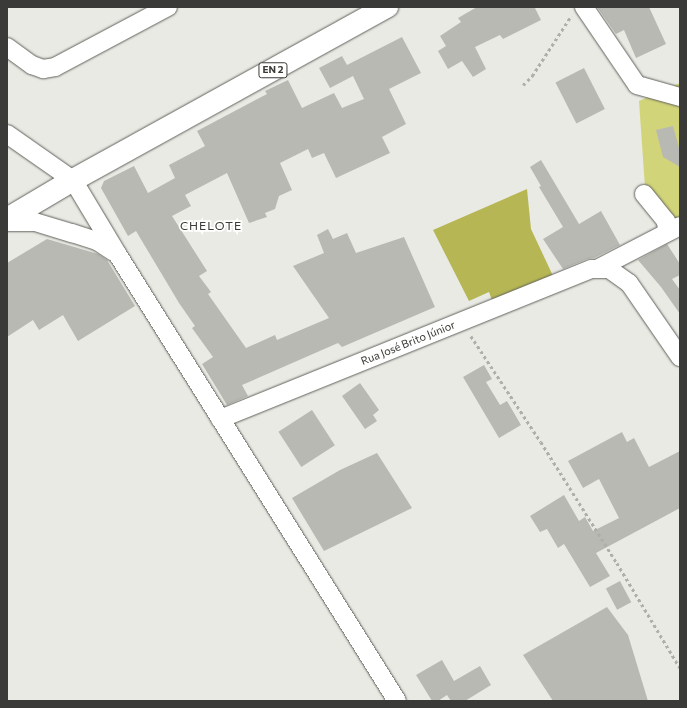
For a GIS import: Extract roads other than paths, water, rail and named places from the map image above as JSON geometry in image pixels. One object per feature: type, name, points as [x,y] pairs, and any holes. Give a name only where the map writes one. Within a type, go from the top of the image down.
[{"type":"main road","name":"EN 2","points":[[7,220],[73,180],[387,7]]},
{"type":"street","points":[[7,47],[32,64],[43,69],[55,67],[168,7]]},
{"type":"street","points":[[579,10],[637,85],[680,97]]},
{"type":"street","points":[[7,134],[73,180],[118,255],[397,701]]},
{"type":"street","points":[[644,194],[673,229]]},
{"type":"street","points":[[7,220],[35,222],[72,232],[97,241],[118,255]]},
{"type":"street","name":"Rua José Brito Júnior","points":[[220,419],[591,269],[597,269],[673,229]]},
{"type":"street","points":[[597,269],[609,269],[629,283],[680,357]]},
{"type":"district","name":"CHELOTE","points":[[211,226]]}]
